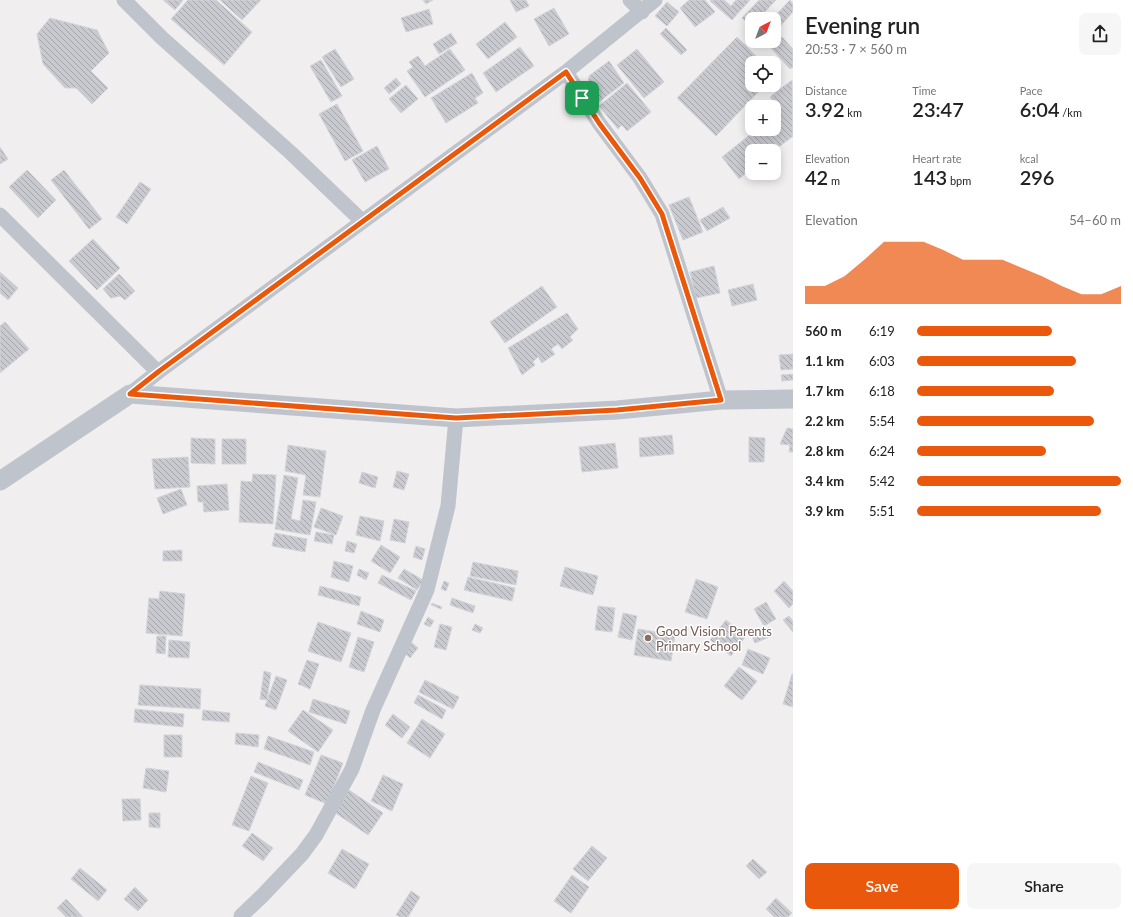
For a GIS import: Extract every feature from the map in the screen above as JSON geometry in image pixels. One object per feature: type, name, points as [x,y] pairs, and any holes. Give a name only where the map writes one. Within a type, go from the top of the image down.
[{"type":"street","points":[[124,0],[162,38],[291,153],[362,221]]},
{"type":"street","points":[[630,0],[642,12]]},
{"type":"street","points":[[0,481],[130,394],[362,221],[566,72],[655,0]]},
{"type":"street","points":[[566,72],[599,123],[640,178],[662,214],[721,400]]},
{"type":"street","points":[[0,215],[158,372]]},
{"type":"street","points":[[130,394],[456,418],[617,410],[721,400],[793,399]]},
{"type":"street","points":[[241,916],[302,854],[316,835],[352,769],[373,710],[427,590],[448,506],[456,418]]},
{"type":"building","points":[[163,0],[183,0],[175,10]]},
{"type":"building","points":[[188,0],[216,0],[252,32],[224,65],[171,19]]},
{"type":"building","points":[[220,0],[261,0],[242,20]]},
{"type":"building","points":[[423,0],[433,0],[426,4]]},
{"type":"building","points":[[510,0],[526,0],[529,6],[516,12]]},
{"type":"building","points":[[689,0],[705,0],[715,12],[695,27],[680,8]]},
{"type":"building","points":[[724,0],[731,6],[736,0],[750,0],[732,20],[710,1]]},
{"type":"building","points":[[759,0],[776,0],[765,12],[748,12]]},
{"type":"building","points":[[790,0],[793,4],[793,12],[781,25],[781,12],[779,12]]},
{"type":"building","points":[[667,2],[679,12],[667,26],[655,16]]},
{"type":"building","points":[[554,8],[569,34],[549,46],[534,19]]},
{"type":"building","points":[[429,9],[433,24],[406,32],[401,18]]},
{"type":"building","points":[[50,18],[97,30],[109,53],[91,71],[108,88],[92,104],[76,88],[65,88],[43,64],[37,34]]},
{"type":"building","points":[[505,22],[517,37],[488,59],[476,44]]},
{"type":"building","points":[[666,28],[687,50],[681,55],[660,34]]},
{"type":"building","points":[[451,33],[457,43],[439,54],[433,44]]},
{"type":"building","points":[[737,37],[745,45],[745,48],[748,48],[756,56],[745,56],[745,92],[758,92],[751,100],[745,100],[745,106],[716,136],[677,98]]},
{"type":"building","points":[[782,37],[793,49],[793,67],[790,69],[781,59],[781,56],[778,56],[771,48],[781,48]]},
{"type":"building","points":[[520,47],[534,66],[496,92],[483,73]]},
{"type":"building","points":[[335,49],[354,79],[341,87],[322,57]]},
{"type":"building","points":[[450,49],[465,70],[425,97],[407,71],[413,67],[409,62],[418,56],[425,66]]},
{"type":"building","points":[[637,49],[664,82],[644,98],[617,65]]},
{"type":"building","points":[[321,60],[342,96],[331,102],[310,66]]},
{"type":"building","points":[[609,61],[624,83],[599,102],[588,86],[589,76]]},
{"type":"building","points":[[472,73],[483,93],[475,98],[478,103],[446,123],[431,98]]},
{"type":"building","points":[[396,78],[401,84],[389,94],[384,88]]},
{"type":"building","points":[[792,80],[793,136],[781,145],[781,144],[745,144],[745,174],[739,179],[722,157],[748,136],[781,136],[781,100],[772,100],[770,97],[776,92],[781,92],[781,88]]},
{"type":"building","points":[[627,83],[651,112],[627,131],[622,125],[618,129],[599,106]]},
{"type":"building","points":[[406,85],[418,99],[401,113],[389,99]]},
{"type":"building","points":[[337,104],[363,151],[345,161],[319,114]]},
{"type":"building","points":[[377,146],[389,169],[365,182],[352,160]]},
{"type":"building","points":[[0,147],[8,159],[0,164]]},
{"type":"building","points":[[27,170],[56,200],[38,218],[9,187]]},
{"type":"building","points":[[64,170],[102,219],[89,229],[51,180]]},
{"type":"building","points":[[140,182],[151,189],[127,224],[116,217]]},
{"type":"building","points":[[689,197],[703,232],[683,240],[669,205]]},
{"type":"building","points":[[723,207],[730,218],[707,231],[700,220]]},
{"type":"building","points":[[93,239],[120,268],[97,290],[69,261]]},
{"type":"building","points":[[714,266],[720,293],[696,298],[690,272]]},
{"type":"building","points":[[0,272],[18,288],[8,300],[0,293]]},
{"type":"building","points":[[119,274],[135,291],[125,300],[120,296],[111,298],[103,289]]},
{"type":"building","points":[[753,284],[757,300],[732,306],[728,290]]},
{"type":"building","points":[[542,286],[557,307],[505,343],[490,322]]},
{"type":"building","points":[[567,313],[578,329],[570,337],[573,340],[562,349],[558,344],[551,349],[555,354],[542,363],[538,357],[533,362],[535,365],[522,375],[508,348]]},
{"type":"building","points":[[5,322],[29,349],[0,373],[0,326]]},
{"type":"building","points":[[793,354],[793,369],[781,370],[779,355]]},
{"type":"building","points":[[793,374],[793,380],[782,381],[781,375]]},
{"type":"building","points":[[787,428],[793,429],[793,452],[789,452],[790,445],[780,444]]},
{"type":"building","points":[[672,435],[674,454],[640,457],[639,438]]},
{"type":"building","points":[[749,437],[765,438],[764,462],[749,462]]},
{"type":"building","points":[[191,438],[215,439],[215,464],[191,463]]},
{"type":"building","points":[[222,439],[246,439],[246,464],[222,464]]},
{"type":"building","points":[[615,443],[618,468],[582,472],[579,447]]},
{"type":"building","points":[[288,445],[326,451],[320,497],[303,495],[306,475],[285,471]]},
{"type":"building","points":[[188,457],[190,487],[155,489],[152,459]]},
{"type":"building","points":[[397,471],[409,474],[404,490],[393,487]]},
{"type":"building","points":[[362,472],[378,477],[375,488],[359,483]]},
{"type":"building","points":[[253,474],[276,475],[273,524],[239,522],[241,481],[252,482]]},
{"type":"building","points":[[284,475],[298,478],[291,519],[300,521],[303,500],[316,502],[310,535],[275,529]]},
{"type":"building","points":[[227,484],[229,510],[204,512],[203,502],[198,502],[197,486]]},
{"type":"building","points":[[181,489],[187,505],[163,514],[157,498]]},
{"type":"building","points":[[321,508],[343,516],[336,535],[314,527]]},
{"type":"building","points":[[360,516],[384,521],[380,541],[356,535]]},
{"type":"building","points":[[394,519],[409,522],[405,543],[390,540]]},
{"type":"building","points":[[316,532],[334,535],[332,544],[314,541]]},
{"type":"building","points":[[275,533],[307,539],[305,552],[272,546]]},
{"type":"building","points":[[347,541],[357,544],[354,553],[345,551]]},
{"type":"building","points":[[381,545],[400,557],[390,573],[371,561]]},
{"type":"building","points":[[416,546],[425,549],[422,560],[413,557]]},
{"type":"building","points":[[182,550],[182,561],[163,561],[163,551]]},
{"type":"building","points":[[334,561],[353,566],[349,582],[331,577]]},
{"type":"building","points":[[473,562],[518,571],[516,585],[470,576]]},
{"type":"building","points":[[565,567],[598,576],[593,595],[560,586]]},
{"type":"building","points":[[359,569],[369,573],[366,580],[357,575]]},
{"type":"building","points":[[404,569],[423,580],[417,590],[398,578]]},
{"type":"building","points":[[382,575],[416,591],[411,600],[378,583]]},
{"type":"building","points":[[468,577],[515,588],[512,601],[464,590]]},
{"type":"building","points":[[696,579],[718,587],[707,619],[685,612]]},
{"type":"building","points":[[444,581],[449,583],[446,591],[441,589]]},
{"type":"building","points":[[784,581],[793,591],[793,604],[789,608],[774,591]]},
{"type":"building","points":[[320,586],[361,597],[359,606],[318,595]]},
{"type":"building","points":[[160,591],[185,594],[182,636],[146,633],[149,598],[159,599]]},
{"type":"building","points":[[452,598],[475,606],[473,613],[450,605]]},
{"type":"building","points":[[766,602],[776,619],[764,626],[754,609]]},
{"type":"building","points":[[432,603],[442,607],[441,609],[431,605]]},
{"type":"building","points":[[598,606],[615,608],[612,632],[595,630]]},
{"type":"building","points":[[361,611],[384,620],[380,632],[357,624]]},
{"type":"building","points":[[623,613],[637,616],[632,640],[618,637]]},
{"type":"building","points":[[789,616],[793,621],[793,632],[783,620]]},
{"type":"building","points":[[428,617],[434,621],[430,627],[424,624]]},
{"type":"building","points":[[726,620],[746,636],[731,656],[710,640]]},
{"type":"building","points":[[318,622],[351,633],[341,662],[308,651]]},
{"type":"building","points":[[440,624],[452,627],[446,650],[434,647]]},
{"type":"building","points":[[475,624],[483,628],[480,633],[472,630]]},
{"type":"building","points":[[769,628],[772,636],[755,643],[752,636]]},
{"type":"building","points":[[638,629],[675,635],[671,661],[634,655]]},
{"type":"building","points":[[157,636],[166,636],[165,654],[156,653]]},
{"type":"building","points":[[358,637],[374,642],[364,672],[349,667]]},
{"type":"building","points":[[169,640],[190,642],[189,658],[168,657]]},
{"type":"building","points":[[410,641],[418,648],[410,658],[402,651]]},
{"type":"building","points":[[748,649],[770,658],[763,674],[742,665]]},
{"type":"building","points":[[307,660],[319,664],[310,689],[298,684]]},
{"type":"building","points":[[739,667],[757,681],[742,700],[724,686]]},
{"type":"building","points":[[264,671],[271,673],[267,700],[260,699]]},
{"type":"building","points":[[793,674],[793,707],[783,704]]},
{"type":"building","points":[[276,676],[287,680],[276,710],[265,706]]},
{"type":"building","points":[[425,680],[459,697],[453,709],[419,692]]},
{"type":"building","points":[[140,685],[201,689],[200,709],[138,705]]},
{"type":"building","points":[[418,695],[446,710],[442,719],[414,703]]},
{"type":"building","points":[[313,699],[350,711],[346,724],[309,712]]},
{"type":"building","points":[[135,709],[184,714],[183,727],[134,722]]},
{"type":"building","points":[[203,710],[230,713],[229,722],[202,720]]},
{"type":"building","points":[[303,710],[333,730],[318,752],[288,731]]},
{"type":"building","points":[[393,714],[410,727],[402,738],[385,725]]},
{"type":"building","points":[[422,719],[445,734],[430,758],[407,743]]},
{"type":"building","points":[[236,733],[259,735],[258,747],[235,744]]},
{"type":"building","points":[[164,735],[182,735],[182,757],[164,757]]},
{"type":"building","points":[[268,736],[314,752],[310,765],[264,749]]},
{"type":"building","points":[[321,755],[343,763],[327,804],[305,795]]},
{"type":"building","points":[[258,762],[303,780],[299,790],[254,772]]},
{"type":"building","points":[[146,768],[169,771],[166,792],[143,788]]},
{"type":"building","points":[[383,775],[403,784],[392,811],[371,801]]},
{"type":"building","points":[[251,776],[268,783],[249,831],[232,825]]},
{"type":"building","points":[[349,790],[383,813],[368,835],[334,812]]},
{"type":"building","points":[[122,799],[140,799],[141,820],[123,821]]},
{"type":"building","points":[[149,813],[160,813],[160,828],[149,827]]},
{"type":"building","points":[[252,833],[273,848],[263,861],[242,846]]},
{"type":"building","points":[[592,846],[607,858],[588,881],[573,869]]},
{"type":"building","points":[[342,849],[369,864],[355,889],[328,873]]},
{"type":"building","points":[[753,859],[767,872],[759,879],[746,866]]},
{"type":"building","points":[[80,868],[107,890],[98,901],[71,879]]},
{"type":"building","points":[[572,875],[589,887],[571,913],[554,901]]},
{"type":"building","points":[[135,887],[148,900],[138,911],[124,899]]},
{"type":"building","points":[[411,891],[420,897],[408,917],[400,917],[396,915]]},
{"type":"building","points":[[776,898],[792,913],[788,917],[774,917],[766,909]]},
{"type":"building","points":[[66,899],[83,917],[66,917],[57,908]]},
{"type":"place","name":"Good Vision Parents Primary School","points":[[648,638]]},
{"type":"route","points":[[566,72],[582,98],[640,178],[662,214],[721,400],[617,410],[456,418],[130,394],[566,72]]}]
